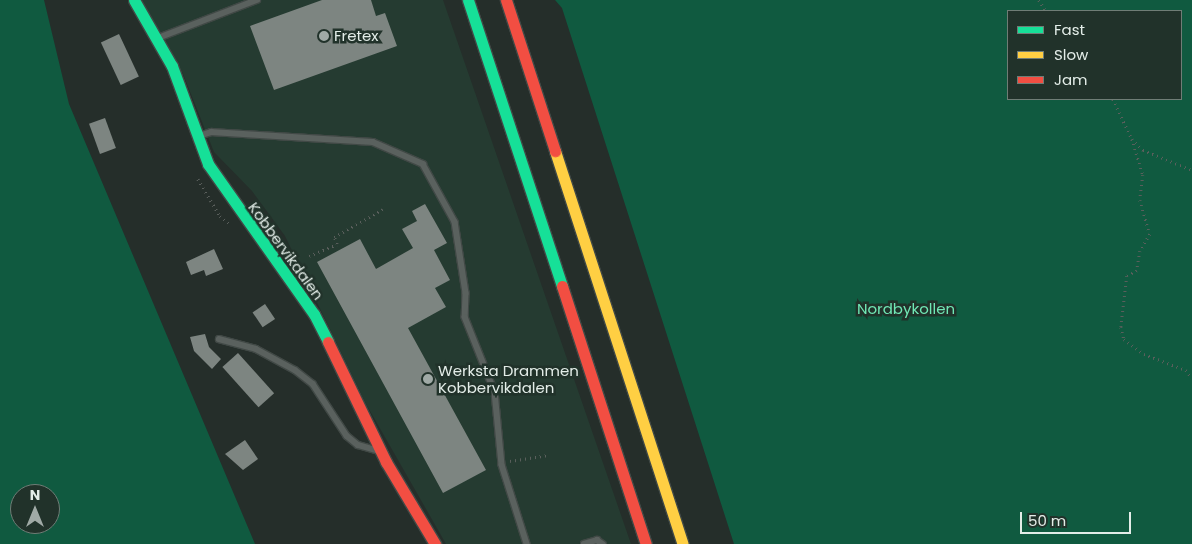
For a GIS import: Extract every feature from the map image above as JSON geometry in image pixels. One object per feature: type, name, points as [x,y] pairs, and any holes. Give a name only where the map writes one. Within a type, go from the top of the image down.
[{"type":"main road","name":"Kobbervikdalen","points":[[134,0],[172,66],[198,137],[217,179],[314,314],[381,452],[435,544]]},
{"type":"main road","points":[[468,0],[646,544]]},
{"type":"main road","points":[[506,0],[683,544]]},
{"type":"lane","points":[[156,39],[258,0]]},
{"type":"lane","points":[[198,137],[210,132],[373,142],[423,164],[455,222],[466,293],[465,317],[495,392],[502,465],[527,544]]},
{"type":"lane","points":[[219,339],[256,349],[295,370],[313,384],[347,436],[358,446],[381,452]]},
{"type":"lane","points":[[584,544],[597,540],[603,544]]},
{"type":"path","points":[[1113,100],[1132,139],[1143,175],[1140,200],[1150,234],[1140,251],[1137,272],[1126,276],[1121,327],[1124,339],[1144,354],[1186,370],[1192,378]]},
{"type":"path","points":[[1132,139],[1143,150],[1192,170]]},
{"type":"path","points":[[309,256],[337,244],[334,237],[383,209]]},
{"type":"path","points":[[513,460],[549,455]]},
{"type":"shaded area","points":[[140,0],[443,0],[631,544],[446,544],[366,404],[285,236],[252,191],[214,152],[183,74]]},
{"type":"green space","points":[[0,0],[44,0],[69,104],[255,544],[0,544]]},
{"type":"green space","name":"Nordbykollen","points":[[555,0],[1192,0],[1192,544],[734,544],[562,8]]},
{"type":"building","name":"Fretex","points":[[322,0],[371,0],[376,16],[385,13],[397,46],[274,90],[250,26]]},
{"type":"building","points":[[119,34],[139,77],[121,85],[101,42]]},
{"type":"building","points":[[105,118],[116,148],[100,154],[89,124]]},
{"type":"building","points":[[425,204],[447,243],[434,250],[450,280],[435,288],[446,307],[408,328],[486,470],[443,493],[317,262],[360,239],[376,269],[413,248],[402,229],[417,221],[412,211]]},
{"type":"building","points":[[214,249],[223,269],[206,276],[204,270],[191,275],[186,262]]},
{"type":"building","points":[[265,304],[275,319],[263,327],[253,312]]},
{"type":"building","points":[[205,334],[209,347],[221,359],[212,369],[194,351],[190,337]]},
{"type":"building","points":[[238,353],[274,393],[259,407],[222,367]]},
{"type":"building","points":[[245,440],[258,459],[243,470],[225,454]]},
{"type":"traffic: fast","points":[[134,0],[172,66],[208,164],[314,314],[328,342]]},
{"type":"traffic: fast","points":[[468,0],[562,286]]},
{"type":"traffic: slow","points":[[555,151],[683,544]]},
{"type":"traffic: jam","points":[[506,0],[555,151]]},
{"type":"traffic: jam","points":[[562,286],[646,544]]},
{"type":"traffic: jam","points":[[328,342],[386,462],[435,544]]},
{"type":"place","name":"Fretex","points":[[324,36]]},
{"type":"place","name":"Werksta Drammen Kobbervikdalen","points":[[428,379]]}]
